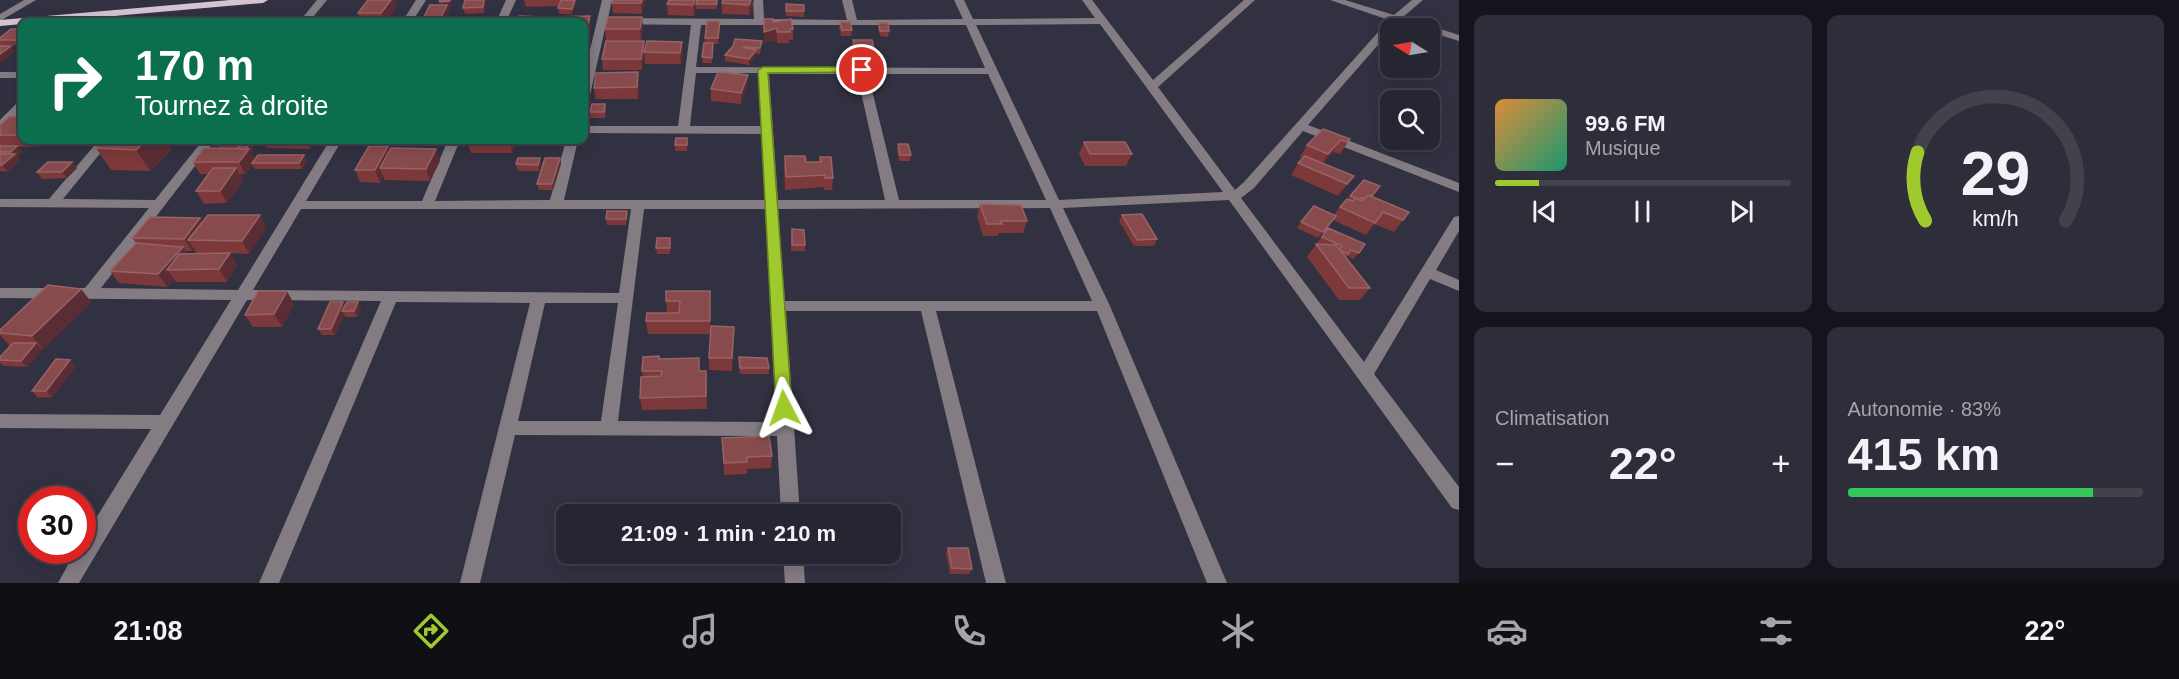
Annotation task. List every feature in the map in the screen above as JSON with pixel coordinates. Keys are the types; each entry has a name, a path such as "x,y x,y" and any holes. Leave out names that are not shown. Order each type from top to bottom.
{"main road":[{"path":"53,18 209,2 263,0"},
{"path":"0,23 18,21"},
{"path":"0,27 18,24"}],"street":[{"path":"0,18 21,2 31,0"},
{"path":"307,18 322,0"},
{"path":"410,18 421,0"},
{"path":"503,18 511,0"},
{"path":"588,70 607,0"},
{"path":"758,0 759,22"},
{"path":"848,0 853,23"},
{"path":"959,0 1102,306 1216,583"},
{"path":"1087,0 1366,373 1459,502"},
{"path":"1152,87 1250,0"},
{"path":"1335,0 1392,18"},
{"path":"1396,18 1418,0"},
{"path":"109,18 116,12"},
{"path":"602,21 853,23 1102,21"},
{"path":"684,129 696,22"},
{"path":"1440,32 1459,38"},
{"path":"297,205 1056,204 1234,196 1249,185 1380,36"},
{"path":"691,70 993,71"},
{"path":"763,70 790,504"},
{"path":"862,70 893,204"},
{"path":"0,75 18,75"},
{"path":"0,127 18,108"},
{"path":"1300,126 1459,188"},
{"path":"588,130 767,130"},
{"path":"52,204 102,144"},
{"path":"89,294 206,144"},
{"path":"68,583 334,144"},
{"path":"427,205 452,144"},
{"path":"556,205 571,144"},
{"path":"0,203 159,204"},
{"path":"609,427 638,205"},
{"path":"1366,373 1459,220"},
{"path":"1427,272 1459,286"},
{"path":"0,293 627,298"},
{"path":"269,583 391,296"},
{"path":"470,583 539,298"},
{"path":"778,306 1102,306"},
{"path":"927,306 996,583"},
{"path":"0,422 165,422"},
{"path":"507,428 786,429"},
{"path":"794,564 795,583"}],"building":[{"path":"368,0 391,0 381,13 358,13"},
{"path":"465,0 484,0 483,7 463,8"},
{"path":"561,0 575,0 572,9 558,8"},
{"path":"613,0 642,0 641,3 612,3"},
{"path":"669,0 695,0 693,5 667,4"},
{"path":"697,0 717,0 717,4 696,4"},
{"path":"723,0 751,0 749,5 722,3"},
{"path":"786,4 804,5 804,11 786,11"},
{"path":"430,5 447,5 441,17 424,17"},
{"path":"519,16 542,17 541,18 518,18"},
{"path":"590,16 588,25 588,18 551,17"},
{"path":"608,17 642,17 640,29 605,29"},
{"path":"764,19 773,19 773,22 791,19 793,29 790,29 790,32 777,32 777,28 764,32"},
{"path":"707,21 720,21 718,38 705,38"},
{"path":"840,22 850,22 852,30 842,30"},
{"path":"879,23 888,23 889,31 880,31"},
{"path":"11,29 18,29 18,40 0,40"},
{"path":"735,39 762,41 760,48 743,47 756,50 749,59 725,55 733,46"},
{"path":"853,40 872,40 874,48 855,49"},
{"path":"606,41 644,41 641,59 602,59"},
{"path":"647,41 682,42 680,53 644,52"},
{"path":"704,43 713,43 712,58 702,57"},
{"path":"0,46 11,46 0,54"},
{"path":"638,72 637,87 594,88 596,73"},
{"path":"718,72 748,75 741,93 711,89"},
{"path":"592,104 605,104 604,112 590,112"},
{"path":"18,116 18,135 0,135 0,125 9,117"},
{"path":"1323,129 1350,139 1347,142 1341,140 1328,154 1307,145"},
{"path":"676,138 687,138 687,145 675,145"},
{"path":"1084,142 1125,142 1132,154 1090,154"},
{"path":"100,144 143,144 136,150 96,148"},
{"path":"241,144 250,144 246,149 237,149"},
{"path":"898,144 908,144 911,155 900,155"},
{"path":"0,146 17,146 11,152 0,152"},
{"path":"369,146 388,146 375,170 355,170"},
{"path":"204,148 249,149 239,162 193,162"},
{"path":"391,148 436,149 426,169 380,168"},
{"path":"0,154 15,154 0,165"},
{"path":"258,155 304,155 299,163 252,163"},
{"path":"785,156 805,156 806,162 821,162 820,157 831,157 833,178 825,178 825,175 786,177"},
{"path":"1305,156 1354,176 1347,184 1298,163"},
{"path":"518,158 540,158 538,165 516,164"},
{"path":"545,158 560,158 552,184 537,184"},
{"path":"48,162 72,162 62,172 37,172"},
{"path":"213,168 236,168 220,191 196,191"},
{"path":"1364,180 1380,186 1372,196 1368,195 1364,199 1360,200 1350,196"},
{"path":"1368,195 1409,212 1403,220 1383,212 1375,223 1340,207 1347,199 1353,201 1355,198 1362,201"},
{"path":"980,204 1021,205 1027,221 1000,221 1002,224 987,224"},
{"path":"1314,206 1336,216 1323,232 1301,222"},
{"path":"607,211 627,211 626,219 606,219"},
{"path":"1142,214 1157,239 1137,240 1122,215"},
{"path":"208,215 260,215 242,241 188,240"},
{"path":"150,217 200,218 184,239 132,238"},
{"path":"1328,228 1365,244 1359,253 1351,250 1348,254 1341,251 1339,249 1342,246 1322,237"},
{"path":"792,229 804,230 805,245 792,245"},
{"path":"657,238 670,238 670,248 656,248"},
{"path":"136,243 183,247 158,274 110,271"},
{"path":"1316,244 1336,245 1370,288 1349,288"},
{"path":"230,253 219,269 167,270 179,254"},
{"path":"48,285 81,289 32,336 0,333 0,330"},
{"path":"258,291 287,291 274,314 245,315"},
{"path":"666,291 710,291 710,321 646,321 647,313 679,313 680,301 666,301"},
{"path":"330,302 343,302 331,329 318,329"},
{"path":"347,302 358,302 354,311 342,311"},
{"path":"711,326 734,327 732,358 709,358"},
{"path":"13,343 36,343 21,361 0,360 0,357"},
{"path":"659,356 659,359 699,358 699,371 706,371 706,396 640,398 641,377 661,376 662,371 642,371 643,357"},
{"path":"739,357 767,358 769,368 740,368"},
{"path":"56,359 70,360 46,391 32,391"},
{"path":"769,436 772,456 747,457 747,462 724,463 722,438"},
{"path":"948,548 968,548 972,569 952,568"}],"route":[{"path":"784,408 763,70 862,70"}]}
